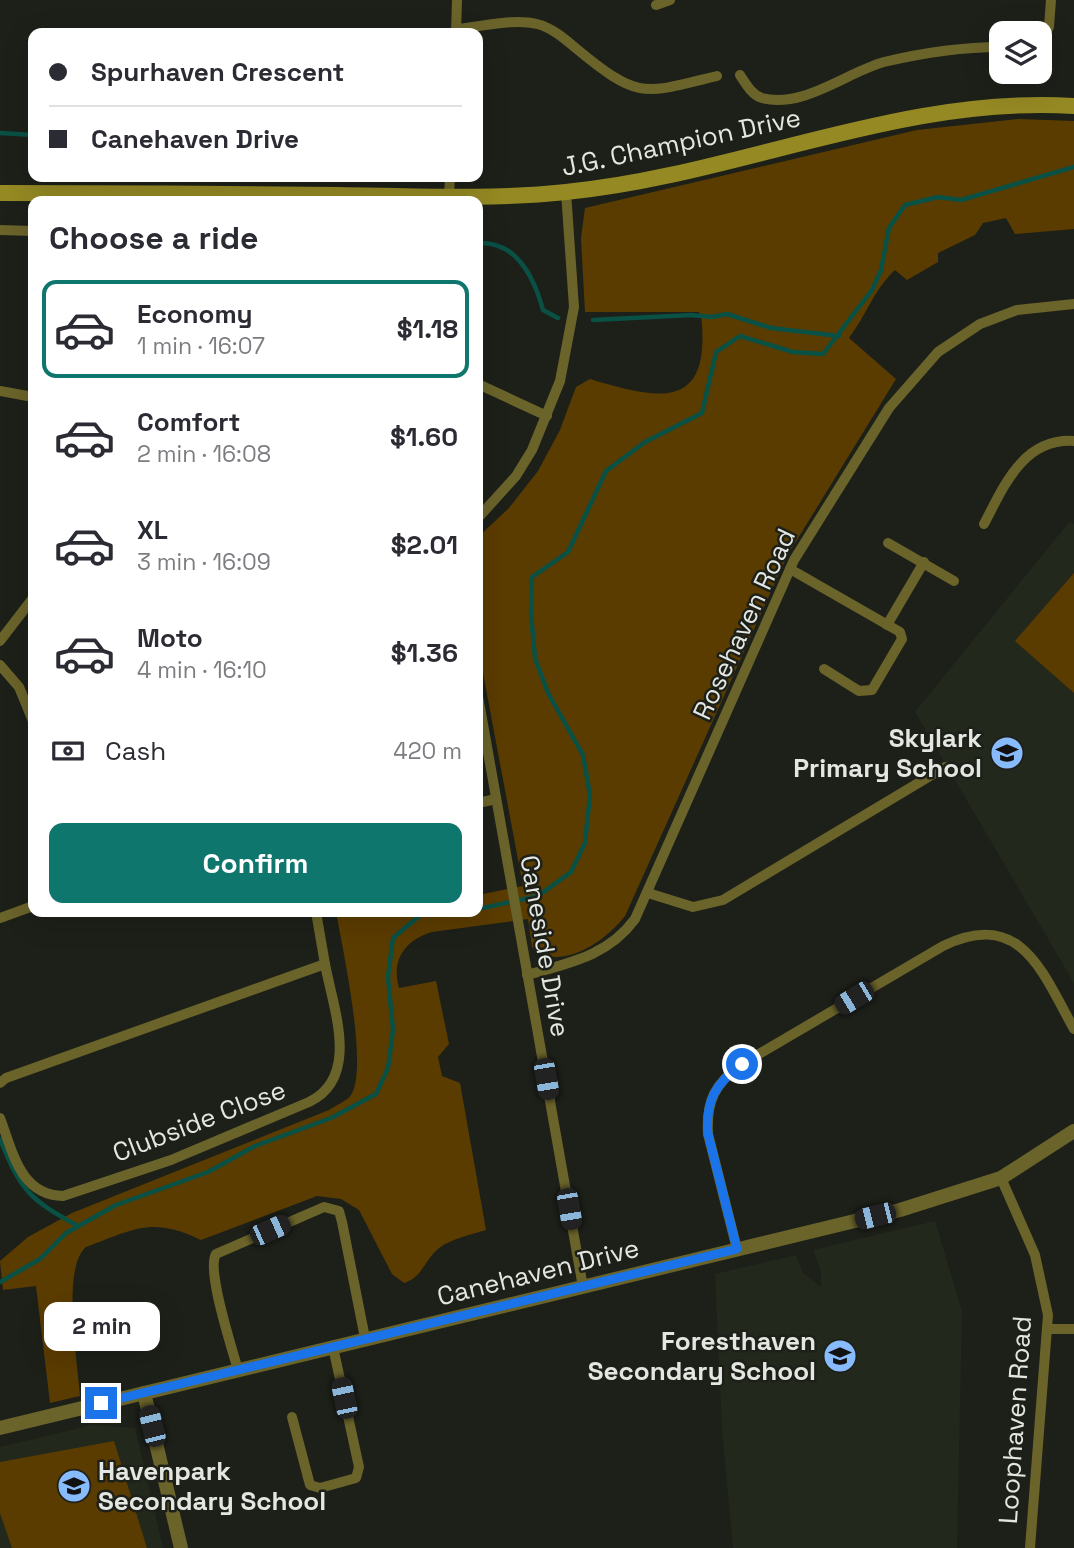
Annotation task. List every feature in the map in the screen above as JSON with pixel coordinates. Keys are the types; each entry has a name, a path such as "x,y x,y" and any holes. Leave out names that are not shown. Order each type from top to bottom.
{"main road":[{"name":"J.G. Champion Drive","path":"0,193 449,196 566,192 681,172 951,109 1018,104 1074,106"}],"street":[{"path":"456,28 457,0"},
{"path":"656,5 670,0"},
{"path":"1049,21 1051,0"},
{"path":"483,29 537,24 551,29 604,72 637,89 652,91 717,76"},
{"path":"740,75 749,88 762,97 788,99 881,63 943,52 989,48"},
{"path":"449,196 450,182"},
{"path":"483,512 516,476 547,416 565,361 574,307 566,192"},
{"path":"0,230 28,231"},
{"name":"Rosehaven Road","path":"527,975 586,958 609,946 635,919 790,569 889,408 938,352 998,315 1039,306 1074,304"},
{"path":"483,386 547,416"},
{"path":"0,391 28,396"},
{"path":"984,524 1005,484 1027,456 1052,443 1074,441"},
{"path":"888,543 954,581"},
{"path":"887,625 924,562"},
{"path":"790,569 900,632 902,639 872,690 859,691 824,669"},
{"path":"0,641 28,605"},
{"path":"0,665 19,687 28,709"},
{"name":"Caneside Drive","path":"483,725 583,1287"},
{"path":"648,893 694,907 723,900 945,767"},
{"path":"483,802 496,799"},
{"path":"0,918 28,908"},
{"name":"Clubside Close","path":"0,1118 20,1172 29,1184 52,1196 63,1196 171,1160 309,1102 330,1089 340,1058 317,917"},
{"path":"737,1249 708,1134 707,1115 716,1086 742,1064 943,946 972,934 1000,936 1024,947 1074,1029"},
{"path":"0,1083 6,1078 325,964"},
{"name":"Canehaven Drive","path":"0,1427 365,1338 507,1307 900,1210 1001,1178 1074,1131"},
{"name":"Loophaven Road","path":"1001,1178 1035,1255 1045,1296 1049,1329 1030,1548"},
{"path":"238,1370 215,1279 213,1259 216,1254 324,1207 339,1211 365,1338"},
{"path":"1049,1329 1074,1329"},
{"path":"292,1416 310,1485 320,1488 356,1478 359,1467 333,1347"},
{"path":"144,1393 181,1548"}],"shaded area":[{"path":"1018,119 1074,121 1074,229 1015,234 1006,218 983,223 975,235 938,253 938,262 907,280 895,270 875,295 849,338 896,379 787,556 625,916 617,925 598,942 575,954 562,956 538,954 532,947 528,919 432,932 414,940 402,953 397,969 399,988 436,981 449,1044 438,1057 442,1076 460,1083 486,1230 456,1239 439,1248 415,1277 404,1283 392,1274 359,1210 341,1199 317,1196 201,1240 169,1228 156,1227 131,1231 86,1247 78,1258 73,1295 74,1340 80,1396 50,1403 36,1286 3,1290 0,1261 28,1237 72,1213 329,1110 351,1095 356,1081 356,1034 337,917 483,917 483,894 523,886 483,673 483,532 509,508 538,471 560,430 576,387 590,379 659,394 676,391 689,383 698,368 702,346 701,314 698,312 585,312 581,238 585,208 917,130"},
{"name":"Skylark Primary School","path":"1070,521 1074,524 1074,983 915,712"},
{"path":"1074,573 1074,693 1015,641"},
{"name":"Foresthaven Secondary School","path":"935,1221 962,1311 957,1548 733,1548 722,1429 715,1274 796,1255 803,1273 821,1287 821,1272 813,1250"},
{"name":"Havenpark Secondary School","path":"92,1425 135,1428 163,1548 0,1548 0,1447"},
{"name":"Havenpark Secondary School","path":"114,1441 147,1548 12,1548 0,1513 0,1462"}],"waterway":[{"path":"0,133 28,135"},
{"path":"483,908 538,896 571,872 585,843 590,795 583,755 548,693 535,658 531,614 532,577 568,552 606,471 645,442 702,413 716,352 740,336 793,352 823,354 872,290 881,270 889,228 905,205 938,197 961,200 1074,167"},
{"path":"483,243 503,248 513,255 528,274 543,310 558,318"},
{"path":"593,320 691,315 712,317 727,314 771,328 839,336"},
{"path":"0,1282 40,1259 66,1233 116,1205 208,1172 255,1146 331,1118 376,1094 388,1068 393,1030 388,977 393,938 418,917"},
{"path":"0,1139 14,1171 28,1192 78,1226"}],"place":[{"name":"Skylark Primary School","path":"1007,753"},
{"name":"Foresthaven Secondary School","path":"840,1356"},
{"name":"Havenpark Secondary School","path":"74,1486"}],"route":[{"path":"101,1403 365,1338 507,1307 737,1249 708,1134 707,1115 716,1086 742,1064"}]}
